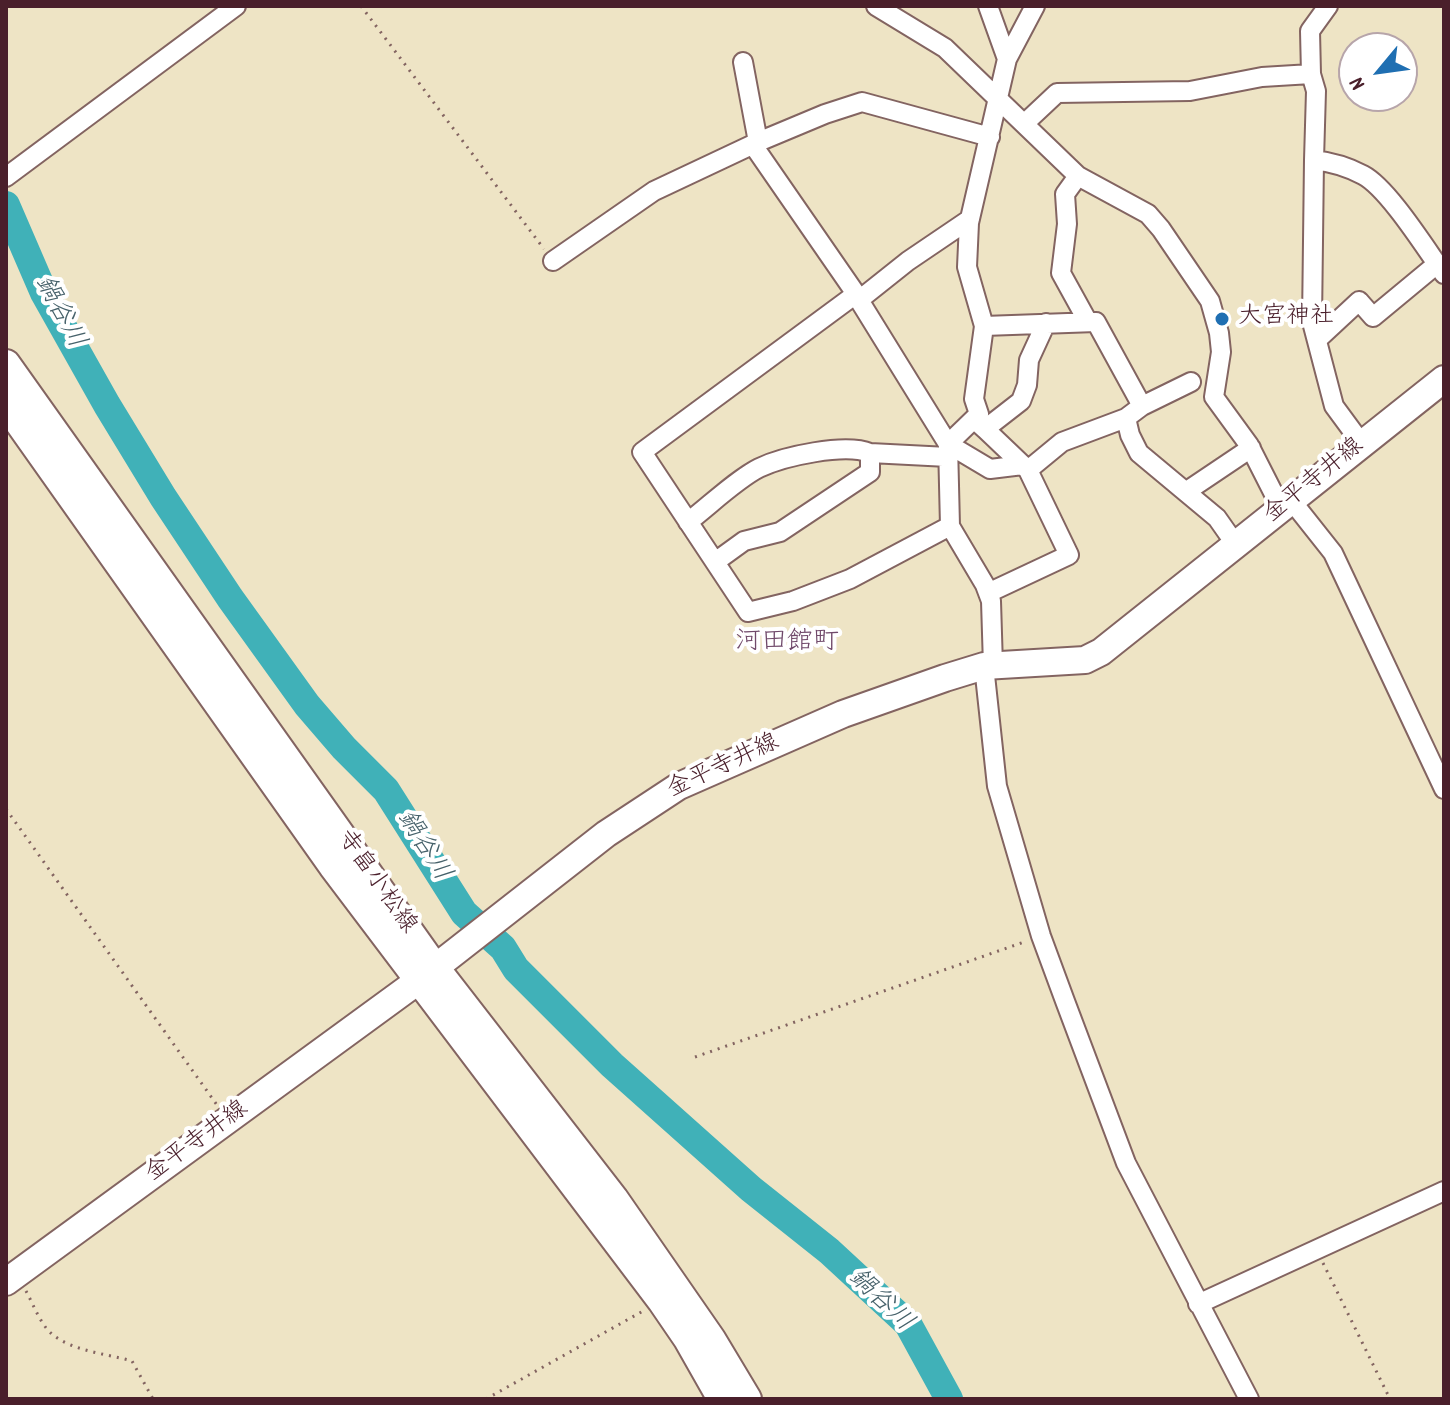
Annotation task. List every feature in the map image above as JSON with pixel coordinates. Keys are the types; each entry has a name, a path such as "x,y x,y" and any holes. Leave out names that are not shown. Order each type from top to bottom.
{"main road":[{"name":"寺畠小松線","path":"6,364 427,974 614,1199 696,1315 747,1399"},
{"name":"金平寺井線","path":"13,1278 427,974 606,834 679,786 843,714 988,666 1085,660 1101,652 1444,379"},
{"name":"寺畠小松線","path":"6,404 427,974 662,1301 722,1399"}],"street":[{"path":"6,177 236,6"},
{"path":"876,6 945,48 1078,176 1148,214 1161,229 1210,301 1221,352 1214,397"},
{"path":"988,6 1007,59"},
{"path":"988,593 1069,555 1026,468 979,424 974,399 984,326 967,267 970,219 1007,59 1035,6"},
{"path":"1328,6 1310,31 1311,74 1316,91 1312,322 1334,406 1362,444"},
{"path":"743,62 756,144 858,297 948,451 950,526 991,601 988,666 997,786 1041,936 1126,1163 1249,1399"},
{"path":"1025,123 1057,93 1190,91 1262,77 1311,74"},
{"path":"553,261 654,191 825,114 862,102 990,137"},
{"path":"1314,160 1330,162 1366,176 1384,194 1440,269 1373,317 1359,301 1317,340"},
{"path":"1078,176 1065,194 1067,224 1061,273 1088,322"},
{"path":"950,526 850,579 793,601 748,612 642,452 970,219"},
{"path":"984,326 1096,322 1142,406"},
{"path":"948,451 979,424 1021,401 1027,385 1029,360 1046,323"},
{"path":"688,522 759,468 805,454 858,448 870,453 948,451 990,469 1026,468 1062,442 1126,418 1142,406 1218,371"},
{"path":"1191,382 1214,397 1286,504 1333,553 1444,789"},
{"path":"1126,418 1139,453 1217,518 1236,545"},
{"path":"1187,491 1251,448"},
{"path":"715,562 744,541 780,532 870,472 870,453"},
{"path":"1198,1304 1444,1191"}],"path":[{"path":"361,6 553,261"},
{"path":"6,809 229,1121"},
{"path":"695,1057 1041,936"},
{"path":"1317,1250 1390,1399"},
{"path":"13,1278 46,1329 71,1347 132,1361 153,1399"},
{"path":"486,1399 662,1301"}],"waterway":[{"name":"鍋谷川","path":"6,205 44,293 163,497 230,598 307,705 386,790 464,913 503,948 516,969 612,1065 751,1189 829,1251 908,1324 949,1399"}],"place":[{"name":"大宮神社","path":"1222,319"}],"district":[{"name":"河田館町","path":"787,644"}]}
